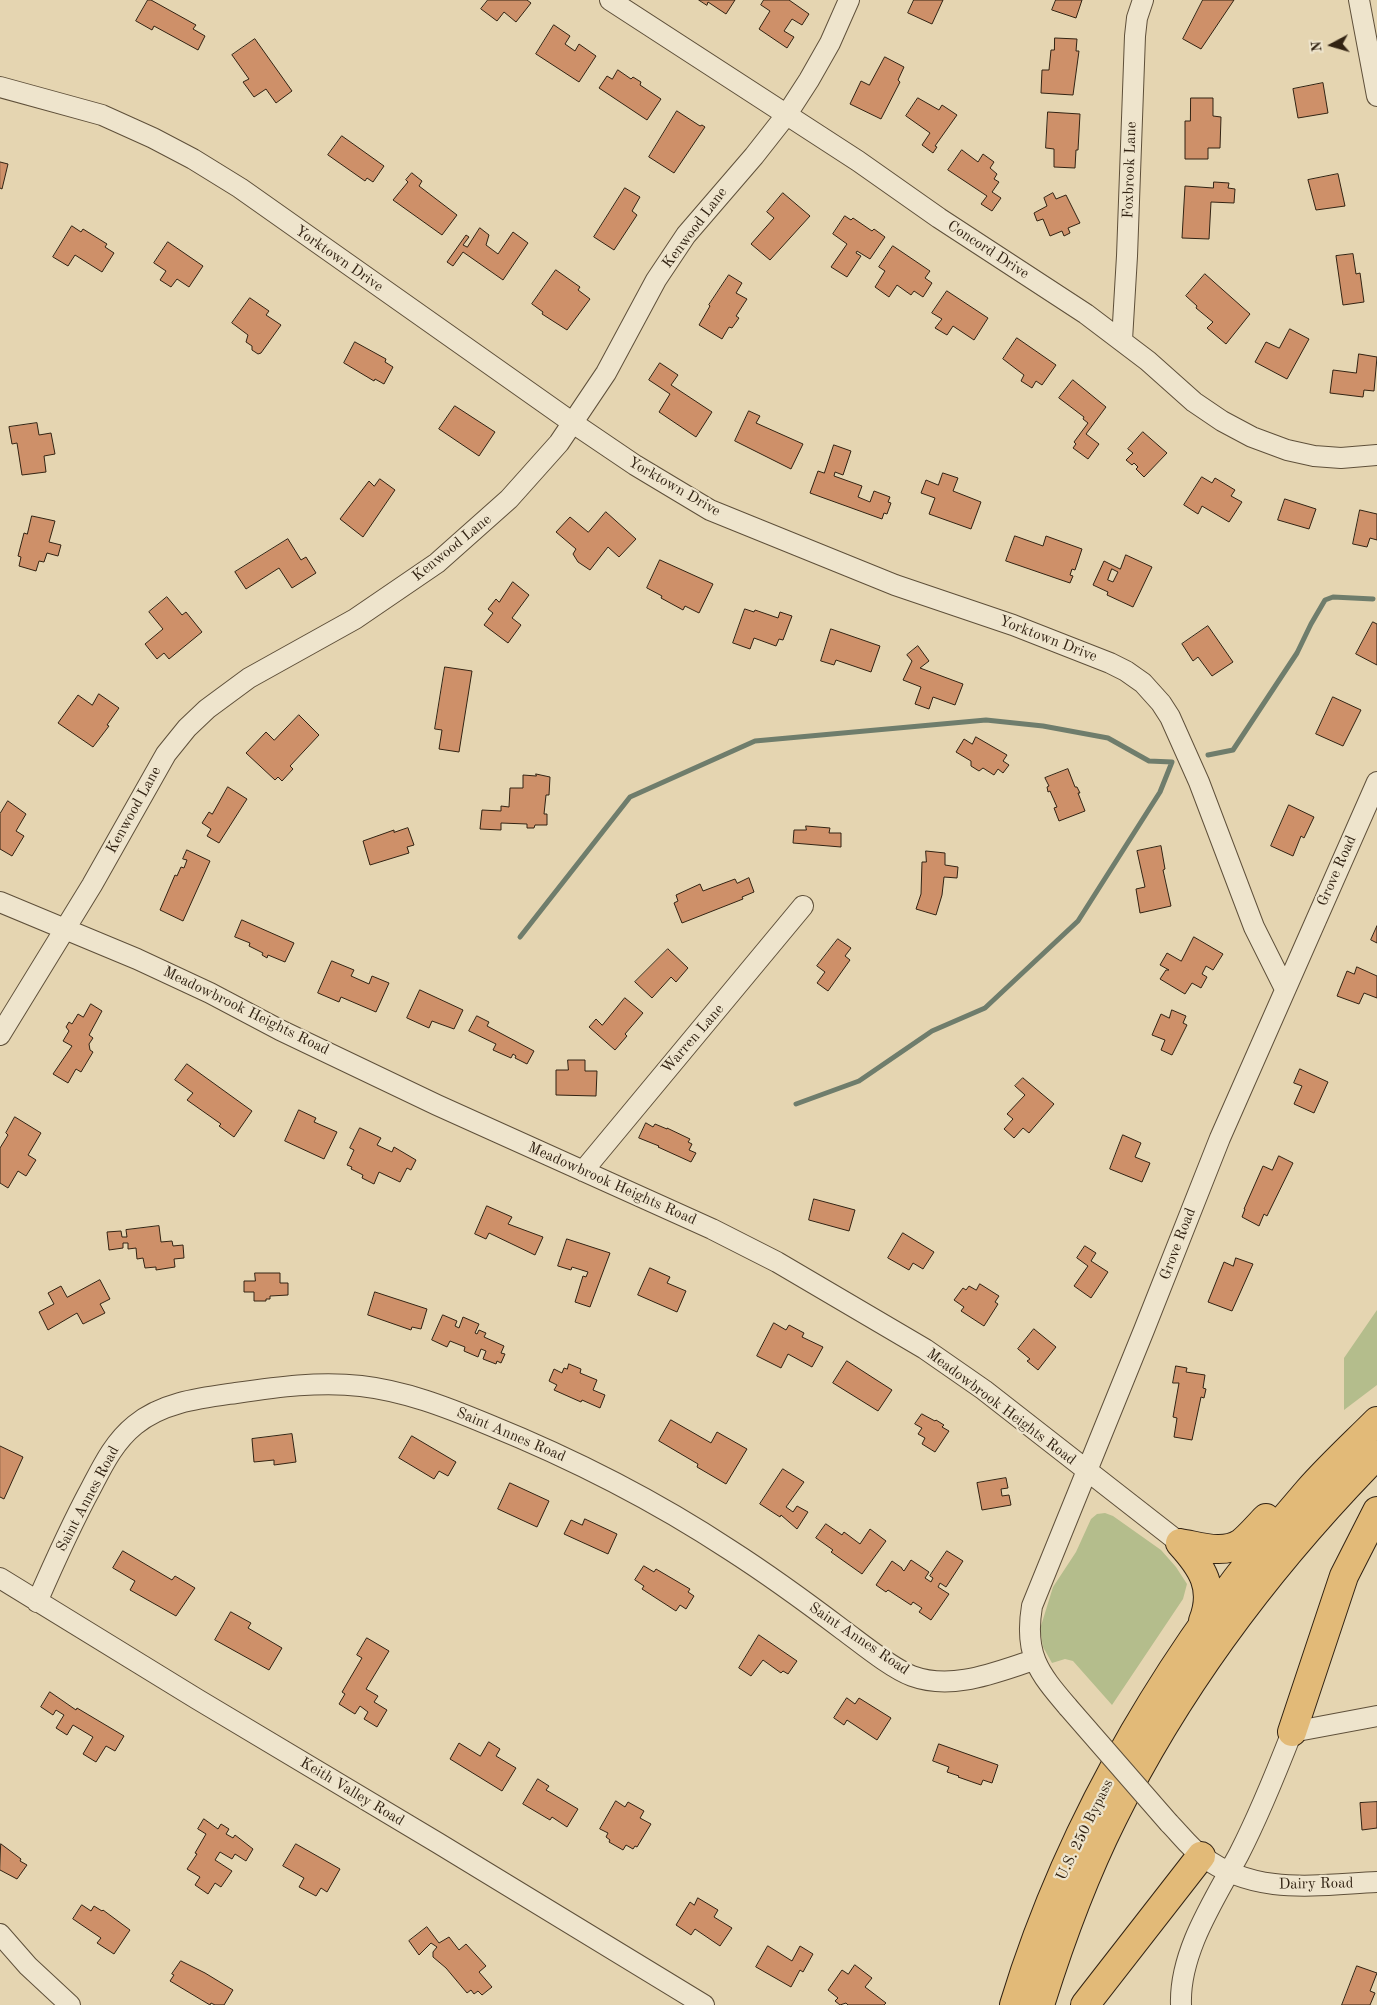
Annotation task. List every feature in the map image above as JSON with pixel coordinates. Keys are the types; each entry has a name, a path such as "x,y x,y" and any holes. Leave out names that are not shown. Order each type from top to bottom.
{"highway":[{"path":"1199,1630 1253,1557 1310,1490 1377,1421"},
{"path":"1182,1675 1242,1610 1337,1495 1377,1455"},
{"path":"1180,1543 1218,1550 1233,1547 1242,1543 1279,1505 1310,1490"},
{"path":"1292,1732 1344,1576 1377,1511"},
{"path":"1180,1543 1198,1562 1206,1579 1207,1611 1182,1675"},
{"name":"U.S. 250 Bypass","path":"1014,2005 1035,1940 1080,1836 1104,1787 1182,1675"},
{"name":"U.S. 250 Bypass","path":"1040,2005 1057,1952 1080,1893 1182,1675"},
{"path":"1085,2005 1201,1856"}],"street":[{"name":"Concord Drive","path":"610,0 786,114 939,218 1086,314 1122,340 1194,402 1222,421 1287,450 1314,456 1341,458 1377,455"},
{"name":"Kenwood Lane","path":"0,1035 92,885 166,754 187,728 207,709 249,678 355,619 437,563 509,500 530,477 573,423 606,373 656,280 686,235 754,156 786,114 830,43 849,0"},
{"name":"Foxbrook Lane","path":"1122,340 1135,36 1137,18 1143,0"},
{"path":"1360,0 1377,96"},
{"name":"Yorktown Drive","path":"0,87 102,115 193,159 240,188 573,423 635,465 710,510 895,585 1013,626 1110,663 1144,683 1161,702 1170,717 1198,782 1254,927 1285,989"},
{"name":"Grove Road","path":"1169,1824 1041,1674 1034,1660 1030,1644 1029,1625 1032,1606 1220,1138 1377,782"},
{"name":"Meadowbrook Heights Road","path":"0,902 137,959 210,992 280,1030 437,1105 712,1229 777,1262 925,1349 984,1390 1180,1543"},
{"name":"Warren Lane","path":"583,1171 803,906"},
{"name":"Saint Annes Road","path":"37,1602 74,1520 109,1453 136,1424 155,1412 176,1404 220,1395 313,1385 360,1386 404,1394 441,1405 517,1436 594,1473 670,1513 730,1550 789,1590 874,1653 912,1676 930,1680 954,1681 969,1679 1034,1660"},
{"name":"Keith Valley Road","path":"0,1578 704,2005"},
{"path":"1181,2005 1186,1964 1202,1924 1243,1844 1292,1732 1377,1716"},
{"name":"Dairy Road","path":"1169,1824 1201,1856 1227,1872 1245,1879 1286,1887 1377,1882"},
{"path":"0,1934 28,1966 70,2005"}],"green space":[{"path":"1377,1310 1377,1385 1344,1410 1344,1358"},
{"path":"1105,1513 1113,1516 1161,1550 1176,1567 1187,1584 1183,1599 1112,1705 1073,1661 1065,1659 1052,1663 1043,1647 1040,1629 1053,1587 1076,1552 1091,1519 1097,1514"}],"building":[{"path":"148,0 196,25 193,29 205,36 198,50 154,26 152,30 136,21"},
{"path":"488,0 527,0 531,3 516,22 504,12 497,21 481,9"},
{"path":"699,0 735,0 726,14 708,2 707,5"},
{"path":"764,0 789,0 809,14 802,25 792,19 784,31 794,37 787,48 759,29 770,11 761,5"},
{"path":"914,0 943,0 932,24 908,13"},
{"path":"1056,0 1082,0 1076,18 1052,10"},
{"path":"1203,0 1234,0 1201,49 1183,39"},
{"path":"554,25 570,36 565,44 575,51 579,44 596,56 579,82 536,54"},
{"path":"1055,38 1077,39 1076,51 1079,51 1073,95 1041,93 1042,70 1049,70 1051,50 1054,50"},
{"path":"255,39 292,91 276,103 266,89 254,97 243,82 249,79 232,55"},
{"path":"885,57 904,67 898,80 900,82 881,119 850,104 861,81 869,85"},
{"path":"618,70 631,79 633,77 641,82 640,85 661,99 647,120 599,88 607,76 612,79"},
{"path":"1323,83 1328,113 1298,118 1293,89"},
{"path":"918,98 939,110 942,105 957,115 935,146 937,147 933,153 922,145 930,133 906,116"},
{"path":"1191,98 1213,98 1213,116 1221,117 1220,148 1208,148 1208,159 1185,159 1185,121 1190,121"},
{"path":"677,111 700,126 705,127 674,173 649,157"},
{"path":"1048,112 1080,114 1075,168 1054,167 1054,149 1046,148"},
{"path":"342,136 384,166 373,182 367,178 365,181 328,155"},
{"path":"962,150 978,162 983,154 994,162 990,168 997,174 994,179 999,182 992,192 1001,198 992,211 981,204 987,196 948,170"},
{"path":"0,162 8,164 2,189 0,188"},
{"path":"412,173 422,181 419,186 457,215 442,235 393,200 408,182 406,180"},
{"path":"1338,174 1345,206 1316,210 1308,180"},
{"path":"1214,182 1229,183 1228,188 1235,189 1234,203 1211,202 1209,239 1182,238 1185,186 1213,188"},
{"path":"625,188 640,197 632,211 637,215 614,250 594,237"},
{"path":"783,193 810,216 770,260 751,244 774,218 767,212"},
{"path":"1053,193 1056,199 1066,195 1080,223 1068,228 1070,233 1064,236 1062,231 1050,236 1043,219 1037,221 1034,213 1047,206 1044,198"},
{"path":"845,216 851,220 853,218 872,231 874,229 885,237 870,259 857,251 856,253 861,256 847,277 831,267 847,244 833,234"},
{"path":"72,226 81,232 83,229 107,244 105,247 114,253 102,272 75,255 68,266 53,257"},
{"path":"480,228 489,235 486,245 498,254 513,232 528,243 503,280 463,252 453,266 447,262 466,235 469,237 463,245 467,247"},
{"path":"168,242 203,266 189,287 177,279 171,287 160,280 166,271 154,263"},
{"path":"893,246 930,271 925,278 932,283 923,297 914,291 911,295 897,285 889,297 875,287 885,271 879,267"},
{"path":"1353,254 1356,274 1360,273 1364,302 1343,305 1336,256"},
{"path":"556,270 580,287 578,290 590,299 567,330 542,314 543,312 532,304"},
{"path":"1205,274 1250,314 1226,344 1207,328 1213,322 1196,308 1197,306 1186,296"},
{"path":"729,275 742,283 736,293 747,299 736,316 739,318 732,328 729,327 722,339 699,325 709,305"},
{"path":"947,291 988,318 974,340 953,326 947,335 935,328 942,319 932,313"},
{"path":"250,298 269,311 266,315 281,325 261,353 258,354 246,342 248,335 232,323"},
{"path":"1290,329 1309,339 1287,379 1255,362 1266,342 1279,348"},
{"path":"1017,338 1056,365 1042,385 1036,381 1032,388 1021,381 1024,375 1003,359"},
{"path":"355,342 386,359 385,362 393,367 384,384 375,379 374,381 344,363"},
{"path":"1359,354 1377,357 1374,391 1364,390 1363,397 1330,393 1333,370 1356,373"},
{"path":"660,363 678,375 671,385 712,412 696,437 659,412 670,394 649,380"},
{"path":"1073,380 1106,407 1086,434 1099,444 1088,459 1073,448 1076,444 1074,442 1088,423 1083,419 1084,417 1059,398"},
{"path":"455,406 495,432 479,456 439,429"},
{"path":"749,411 760,416 756,423 803,444 791,469 735,441"},
{"path":"37,423 39,435 51,433 55,454 44,456 46,472 22,475 17,443 12,444 9,427"},
{"path":"1143,432 1167,453 1144,477 1136,469 1138,467 1134,463 1132,465 1126,460 1133,453 1128,449"},
{"path":"834,445 851,451 843,475 835,472 834,476 862,486 858,497 870,502 874,491 890,497 888,502 891,503 887,514 884,513 882,519 810,493 818,471 824,473"},
{"path":"943,473 958,478 953,491 981,502 971,529 929,514 935,498 921,493 926,480 938,485"},
{"path":"1202,477 1212,483 1215,478 1235,490 1231,496 1242,502 1229,522 1202,506 1198,514 1184,505"},
{"path":"380,479 395,490 363,537 340,519 369,481 374,486"},
{"path":"1285,499 1316,509 1309,529 1278,520"},
{"path":"1360,510 1377,514 1377,540 1370,538 1367,547 1353,544"},
{"path":"606,512 636,539 619,557 608,547 590,570 578,562 573,554 576,549 556,532 570,517 588,532"},
{"path":"32,516 55,521 49,542 61,545 58,556 47,553 44,562 39,561 36,571 19,566 21,557 18,556 24,533 27,534"},
{"path":"1015,536 1043,546 1046,536 1082,549 1075,570 1072,569 1070,575 1073,576 1070,583 1006,561"},
{"path":"288,539 301,560 306,557 316,573 292,588 279,568 246,589 235,572"},
{"path":"1126,555 1152,567 1133,607 1107,595 1108,592 1093,585 1104,561 1120,569","holes":["1112,569 1118,572 1113,582 1108,580"]},
{"path":"660,560 713,584 699,613 685,606 683,610 647,588"},
{"path":"513,582 529,595 512,618 521,625 508,643 484,625 493,613 488,609 496,599 499,602"},
{"path":"167,597 182,615 186,612 202,632 169,659 164,653 157,659 145,644 163,629 149,612"},
{"path":"745,609 754,612 755,610 778,618 780,612 792,616 783,640 779,639 776,646 754,638 750,649 733,643"},
{"path":"1373,622 1377,624 1377,665 1356,654"},
{"path":"1208,626 1233,662 1212,676 1198,657 1193,661 1182,644"},
{"path":"831,629 880,646 871,672 836,660 834,665 821,661"},
{"path":"918,646 929,661 920,668 963,684 955,705 933,697 929,709 915,704 921,687 903,680 912,661 907,655"},
{"path":"445,667 472,671 459,752 439,749 442,730 435,729"},
{"path":"99,694 119,708 107,725 109,726 93,747 58,723 78,695 92,705"},
{"path":"1333,697 1361,710 1343,746 1316,734"},
{"path":"299,715 319,735 290,766 293,769 282,781 278,777 275,780 246,753 266,732 274,740"},
{"path":"976,737 1007,755 1003,761 1009,765 1003,773 998,769 994,775 983,768 979,771 971,766 971,761 956,752 964,739 972,744"},
{"path":"1068,769 1075,787 1077,787 1080,793 1078,793 1085,811 1059,821 1054,808 1057,807 1050,791 1048,792 1047,787 1049,786 1045,778"},
{"path":"536,774 550,777 549,795 546,795 544,814 547,814 547,825 535,825 534,828 527,828 527,824 501,823 501,830 480,829 482,810 501,811 501,806 509,807 510,788 523,788 523,775 536,776"},
{"path":"228,787 247,799 219,843 207,836 211,829 202,823 209,812 212,814"},
{"path":"8,801 26,814 16,831 24,836 12,856 0,849 0,814"},
{"path":"1289,805 1314,817 1304,838 1301,836 1293,856 1271,846"},
{"path":"806,826 830,828 829,833 841,833 841,847 793,843 794,830 806,830"},
{"path":"408,828 414,845 407,847 409,853 370,865 363,841 394,830 394,832"},
{"path":"1161,846 1165,869 1163,870 1171,906 1140,913 1136,889 1145,887 1137,851"},
{"path":"187,850 210,861 183,921 160,910 175,875 177,876 181,867 184,868 187,860 183,859"},
{"path":"926,851 945,853 945,865 958,867 957,878 944,877 942,895 936,915 916,909 921,894 922,862 926,862"},
{"path":"749,878 754,892 742,897 743,899 682,923 674,903 678,901 676,895 700,884 703,891 735,879 737,883"},
{"path":"242,920 294,943 285,962 268,955 267,958 262,955 263,953 249,946 250,943 235,937"},
{"path":"1377,926 1377,943 1371,940"},
{"path":"1194,937 1223,954 1213,970 1206,966 1202,974 1207,977 1201,988 1192,983 1185,994 1160,979 1166,970 1169,970 1160,965 1167,953 1181,961"},
{"path":"838,939 851,948 845,956 850,960 828,991 817,983 825,972 817,966"},
{"path":"668,949 688,968 676,982 671,977 652,998 635,982"},
{"path":"332,961 354,970 351,976 369,984 372,976 389,983 376,1012 341,997 339,1002 318,993"},
{"path":"1357,967 1377,976 1377,998 1364,993 1359,1004 1337,996 1347,971 1354,974"},
{"path":"420,990 463,1010 454,1029 432,1021 429,1028 407,1018"},
{"path":"625,998 643,1013 625,1034 627,1036 615,1050 589,1027 596,1019 602,1025"},
{"path":"91,1004 102,1011 89,1035 93,1038 89,1044 90,1050 93,1052 81,1072 76,1069 68,1083 53,1074 72,1046 63,1041 69,1031 66,1027 69,1022 72,1024 78,1014 83,1017"},
{"path":"1172,1010 1186,1016 1183,1023 1187,1025 1172,1055 1161,1050 1165,1040 1152,1035 1161,1014 1169,1018"},
{"path":"477,1016 489,1022 487,1026 534,1051 527,1064 515,1058 516,1056 513,1054 511,1058 493,1050 496,1044 469,1031"},
{"path":"568,1060 585,1060 585,1071 597,1071 596,1096 556,1095 556,1070 568,1070"},
{"path":"187,1064 252,1111 234,1137 219,1126 221,1124 187,1100 193,1093 175,1080"},
{"path":"1300,1069 1328,1082 1314,1113 1294,1104 1302,1086 1294,1083"},
{"path":"1023,1078 1054,1104 1029,1133 1023,1128 1014,1138 1004,1129 1013,1119 1007,1114 1025,1095 1015,1086"},
{"path":"299,1110 316,1118 314,1122 337,1132 324,1159 285,1141"},
{"path":"15,1117 41,1133 28,1155 36,1160 26,1176 18,1171 8,1188 0,1183 0,1148 8,1135 6,1133"},
{"path":"646,1123 653,1127 655,1124 667,1128 690,1139 688,1142 692,1144 689,1150 696,1153 691,1162 639,1138"},
{"path":"360,1128 381,1138 377,1145 392,1152 394,1147 416,1160 411,1170 407,1168 400,1182 379,1172 374,1184 362,1178 363,1175 347,1165 354,1150 350,1148"},
{"path":"1123,1135 1141,1143 1135,1157 1150,1163 1142,1182 1110,1169"},
{"path":"1279,1156 1293,1163 1267,1216 1264,1214 1259,1226 1242,1217 1244,1209 1263,1166 1272,1170"},
{"path":"814,1199 855,1210 849,1231 809,1220"},
{"path":"487,1206 512,1217 508,1224 543,1237 535,1255 489,1233 486,1239 475,1234"},
{"path":"159,1226 161,1242 172,1241 173,1246 183,1245 184,1258 174,1259 175,1267 156,1270 156,1267 145,1268 143,1258 137,1259 136,1248 128,1249 128,1243 123,1243 123,1248 109,1250 107,1232 121,1231 122,1237 127,1237 126,1230"},
{"path":"903,1233 934,1252 923,1269 913,1263 909,1270 888,1258"},
{"path":"567,1239 610,1253 590,1307 575,1302 583,1276 586,1277 588,1272 572,1267 571,1270 558,1266"},
{"path":"1085,1246 1096,1253 1091,1261 1108,1272 1091,1298 1074,1286 1088,1266 1077,1258"},
{"path":"1236,1258 1253,1264 1232,1311 1208,1302 1224,1262 1233,1266"},
{"path":"650,1268 670,1277 667,1283 686,1291 677,1312 638,1295"},
{"path":"255,1273 280,1273 280,1283 288,1283 288,1295 270,1296 270,1299 266,1299 266,1301 254,1301 254,1292 244,1292 244,1281 255,1281"},
{"path":"100,1280 110,1299 100,1304 105,1313 83,1324 77,1313 48,1330 39,1312 54,1304 48,1293 61,1286 67,1297"},
{"path":"980,1284 999,1296 995,1302 998,1304 984,1326 961,1311 964,1307 954,1300 963,1288 966,1290 969,1286 976,1290"},
{"path":"375,1292 427,1309 421,1329 412,1327 411,1330 368,1315"},
{"path":"443,1315 457,1321 455,1326 459,1328 463,1317 479,1324 475,1333 477,1334 479,1330 486,1333 484,1337 504,1346 501,1353 505,1354 501,1363 497,1361 496,1364 483,1359 486,1351 481,1349 478,1357 464,1351 465,1347 450,1341 447,1347 432,1340"},
{"path":"774,1323 786,1330 789,1325 804,1333 802,1337 823,1347 812,1367 788,1354 781,1368 757,1356"},
{"path":"1034,1329 1056,1347 1038,1370 1027,1361 1030,1359 1018,1349"},
{"path":"847,1361 892,1390 878,1411 833,1383"},
{"path":"569,1364 581,1369 580,1373 597,1380 593,1390 605,1395 600,1408 554,1390 557,1385 549,1381 554,1369 562,1373"},
{"path":"1176,1366 1187,1368 1186,1372 1205,1375 1203,1388 1206,1389 1204,1398 1201,1397 1192,1440 1174,1437 1177,1418 1173,1417 1179,1383 1173,1383"},
{"path":"922,1414 944,1425 942,1427 949,1431 935,1452 922,1444 925,1438 918,1434 922,1428 915,1424"},
{"path":"671,1420 711,1443 717,1432 747,1449 726,1484 697,1467 698,1464 659,1441"},
{"path":"292,1434 296,1462 274,1465 274,1460 254,1462 252,1439"},
{"path":"412,1436 456,1462 448,1476 439,1471 434,1479 399,1458"},
{"path":"0,1446 23,1457 4,1499 0,1497"},
{"path":"783,1469 804,1482 786,1507 793,1512 797,1506 808,1512 797,1529 781,1515 780,1517 760,1504"},
{"path":"1006,1478 1008,1488 1001,1489 1002,1496 1009,1495 1011,1505 982,1510 977,1483"},
{"path":"510,1483 549,1501 537,1527 498,1509"},
{"path":"585,1519 617,1534 608,1554 564,1534 571,1520 582,1525"},
{"path":"826,1524 842,1535 844,1532 860,1544 870,1529 886,1541 862,1574 831,1552 833,1550 816,1538"},
{"path":"123,1551 172,1580 175,1576 195,1588 176,1616 130,1590 135,1581 113,1568"},
{"path":"947,1551 963,1561 946,1587 940,1583 938,1587 949,1594 931,1620 919,1612 922,1608 913,1602 911,1605 888,1590 886,1592 876,1585 892,1561 904,1571 911,1560 929,1572 925,1578 931,1582 933,1578 930,1576"},
{"path":"644,1566 654,1572 656,1569 690,1589 688,1592 694,1596 686,1609 680,1605 676,1611 642,1589 644,1586 635,1580"},
{"path":"231,1612 251,1623 248,1628 282,1648 269,1670 215,1640"},
{"path":"759,1635 797,1661 788,1674 783,1671 781,1673 763,1660 751,1676 739,1668"},
{"path":"367,1638 389,1651 366,1689 378,1696 374,1702 387,1710 377,1727 364,1719 368,1712 360,1706 355,1714 339,1704 345,1694 342,1692 362,1658 357,1655"},
{"path":"50,1692 76,1710 77,1708 124,1736 115,1751 106,1746 96,1762 83,1754 93,1737 73,1725 67,1735 56,1728 64,1715 56,1710 53,1715 41,1707"},
{"path":"847,1698 855,1704 859,1698 891,1718 877,1740 847,1720 844,1725 834,1718"},
{"path":"489,1742 500,1749 496,1756 516,1768 502,1791 450,1759 459,1743 480,1756"},
{"path":"939,1744 998,1765 992,1783 983,1780 981,1785 947,1772 949,1767 933,1761"},
{"path":"538,1779 549,1786 546,1790 578,1809 567,1827 552,1817 550,1820 523,1804"},
{"path":"616,1801 625,1807 628,1802 644,1811 640,1818 651,1824 637,1847 635,1846 633,1849 626,1845 623,1850 609,1842 610,1840 606,1837 608,1833 600,1829"},
{"path":"1377,1802 1377,1828 1362,1830 1360,1803"},
{"path":"204,1819 218,1829 221,1824 229,1829 226,1834 233,1838 235,1835 253,1849 246,1861 235,1854 232,1859 220,1852 215,1860 232,1871 221,1887 215,1883 208,1894 195,1885 200,1877 187,1869 197,1854 195,1853 206,1834 198,1829"},
{"path":"1,1844 27,1865 17,1879 0,1870"},
{"path":"296,1844 340,1869 327,1892 321,1888 316,1896 299,1887 304,1878 283,1866"},
{"path":"698,1898 718,1910 714,1917 732,1928 720,1946 695,1929 691,1935 676,1925 690,1902 694,1905"},
{"path":"82,1905 91,1911 94,1906 103,1910 130,1930 114,1954 97,1943 101,1938 73,1919"},
{"path":"427,1927 439,1943 449,1937 459,1950 466,1944 486,1966 479,1972 492,1987 482,1995 478,1991 474,1994 471,1990 467,1993 446,1968 433,1957 433,1952 437,1947 431,1943 419,1955 409,1941"},
{"path":"768,1946 792,1961 800,1946 813,1954 803,1972 800,1970 791,1987 756,1967"},
{"path":"181,1961 233,1990 224,2005 211,2003 210,2005 170,1981 174,1975 172,1974"},
{"path":"855,1965 872,1978 865,1987 886,2003 884,2005 848,2005 846,2003 840,2005 835,2001 838,1998 828,1990 842,1970 848,1974"},
{"path":"1357,1966 1377,1973 1370,1991 1375,1993 1370,2005 1342,2005"}],"waterway":[{"path":"1208,755 1233,750 1297,653 1325,600 1333,597 1373,599"},
{"path":"520,937 630,797 755,741 986,720 1043,726 1108,738 1149,761 1172,762 1160,792 1078,921 985,1008 932,1031 859,1081 796,1104"}]}
